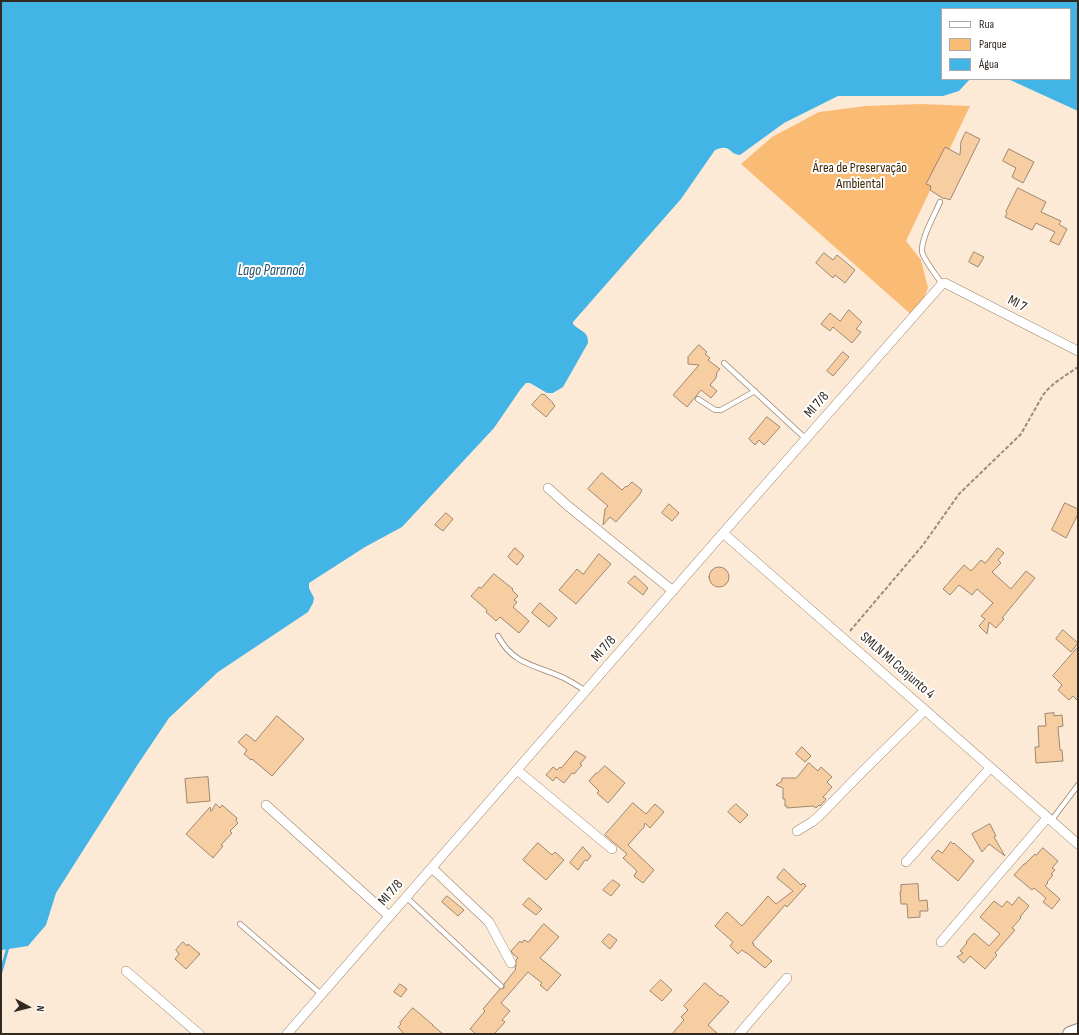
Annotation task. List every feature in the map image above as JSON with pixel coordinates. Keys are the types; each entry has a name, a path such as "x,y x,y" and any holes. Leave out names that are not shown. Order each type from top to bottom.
{"main road":[{"path":"1070,1034 1078,1031"}],"street":[{"name":"MI 7","path":"943,284 1078,351"},
{"name":"MI 7/8","path":"287,1034 806,438 943,284"},
{"path":"548,488 673,591"},
{"name":"SMLN MI Conjunto 4","path":"723,533 1078,844"},
{"path":"797,831 819,816 925,710"},
{"path":"906,862 990,768"},
{"path":"517,770 612,849"},
{"path":"266,805 390,916"},
{"path":"941,942 1049,820"},
{"path":"432,868 488,922 511,963"},
{"path":"126,971 199,1034"},
{"path":"739,1034 788,978"}],"lane":[{"path":"940,202 923,240 922,249 924,256 943,284"},
{"path":"724,363 806,438"},
{"path":"698,399 716,410 721,410 755,391"},
{"path":"498,636 511,654 523,662 564,678 586,691"},
{"path":"1049,820 1078,785"},
{"path":"406,898 501,986"},
{"path":"240,924 321,994"}],"path":[{"path":"844,638 923,545 959,494 1020,434 1047,389 1053,383 1078,367"}],"green space":[{"name":"Área de Preservação Ambiental","path":"921,104 970,106 906,241 921,260 928,288 915,318 741,164 772,137 819,112 866,106"}],"water":[{"name":"Lago Paranoá","path":"1,1 1078,1 1078,111 1010,80 1071,80 1071,8 941,8 941,80 969,80 959,91 943,96 838,96 784,123 740,155 733,153 727,148 715,150 681,199 573,322 575,326 587,336 588,343 563,387 553,393 547,393 530,383 526,383 494,428 402,527 365,547 309,583 309,588 314,598 308,612 218,672 169,718 56,893 46,925 28,946 2,950"}],"building":[{"path":"966,132 980,139 950,200 944,199 930,190 931,186 926,184 945,147 960,155 961,142"},
{"path":"1009,149 1034,162 1023,183 1012,177 1016,168 1003,161"},
{"path":"1018,188 1046,202 1041,212 1061,221 1059,224 1067,229 1059,245 1050,241 1055,232 1036,223 1032,230 1005,217"},
{"path":"974,252 984,257 978,267 969,262"},
{"path":"824,253 833,260 837,255 855,270 845,283 835,275 833,278 816,263"},
{"path":"849,310 862,322 856,329 861,332 852,343 833,327 830,331 821,324 830,313 840,321"},
{"path":"699,345 707,352 705,354 710,358 708,360 720,369 717,372 716,378 710,385 717,391 711,398 701,390 687,407 673,395 699,365 688,364 688,357"},
{"path":"843,352 849,357 833,376 827,371"},
{"path":"542,394 544,394 555,406 546,417 532,405"},
{"path":"767,417 780,427 764,445 759,440 755,445 749,439"},
{"path":"602,473 622,490 632,482 642,490 616,522 610,517 603,525 605,509 608,506 588,489"},
{"path":"1065,503 1078,509 1078,514 1066,538 1052,530"},
{"path":"669,504 679,513 672,521 662,513"},
{"path":"446,513 453,519 443,531 435,525"},
{"path":"515,548 524,556 517,565 508,557"},
{"path":"998,548 1004,553 998,560 1001,563 992,572 1011,589 1026,571 1035,578 1002,618 1004,619 996,628 989,622 987,634 979,626 985,619 981,616 993,603 977,589 972,595 959,585 950,595 943,589 964,565 971,571 981,560 985,563"},
{"path":"599,554 611,564 576,604 559,590 577,569 583,574"},
{"path":"715,567 723,567 729,573 729,581 723,587 715,587 709,581 709,573"},
{"path":"494,574 513,589 512,590 518,596 514,600 517,602 513,607 529,621 519,633 500,617 496,621 486,612 487,610 471,596"},
{"path":"635,576 648,588 643,595 628,583"},
{"path":"540,603 557,618 549,627 532,613"},
{"path":"1063,630 1078,643 1071,652 1056,639"},
{"path":"1078,647 1078,701 1073,696 1069,700 1058,690 1062,685 1053,676"},
{"path":"1054,713 1054,716 1062,715 1063,726 1058,727 1060,750 1062,750 1063,761 1036,763 1035,747 1039,747 1038,726 1046,726 1045,714"},
{"path":"277,716 304,739 272,776 244,754 247,750 238,742 246,734 255,741"},
{"path":"802,747 811,756 805,762 796,754"},
{"path":"576,751 586,757 580,764 582,765 574,774 572,773 564,783 556,777 553,781 546,775 553,767 557,770 560,767 561,768"},
{"path":"809,763 818,771 821,767 832,777 827,782 832,787 823,797 826,799 816,808 813,806 787,808 787,806 785,806 785,799 783,799 783,788 776,785 782,781 782,778 796,778"},
{"path":"605,766 625,783 608,803 597,793 599,791 589,781"},
{"path":"208,777 210,801 187,803 185,779"},
{"path":"633,803 646,814 655,804 664,812 650,828 645,823 644,827 628,845 654,870 643,883 634,876 637,871 623,858 627,854 605,835"},
{"path":"216,804 220,808 222,805 237,818 236,821 238,823 230,831 232,833 221,845 223,846 213,858 186,834 210,807 211,811"},
{"path":"736,804 748,815 740,823 728,812"},
{"path":"990,824 996,836 994,837 1005,856 989,844 982,852 972,834"},
{"path":"951,842 974,861 958,881 931,858 938,850 942,853"},
{"path":"538,843 552,855 555,852 564,860 546,880 523,860"},
{"path":"583,847 591,856 587,861 585,860 578,870 570,863"},
{"path":"1043,848 1058,861 1052,868 1055,870 1051,874 1053,875 1045,886 1060,899 1052,909 1043,902 1046,898 1034,888 1032,890 1014,875 1024,864"},
{"path":"784,869 801,885 803,883 806,886 787,907 785,905 752,943 772,961 765,968 742,950 738,954 730,946 733,942 715,926 727,912 742,926 768,896 776,904 793,891 777,878"},
{"path":"613,880 620,885 611,896 603,890"},
{"path":"918,884 919,901 927,900 928,911 920,911 920,917 908,918 907,904 901,904 901,885"},
{"path":"447,896 464,910 458,916 442,902"},
{"path":"1019,897 1029,906 1012,928 1015,930 995,953 997,955 985,969 970,956 964,963 957,957 963,953 960,951 974,933 989,946 1000,934 980,917 994,901 1002,907 1007,901 1012,905"},
{"path":"529,898 542,909 536,915 523,905"},
{"path":"544,924 559,937 540,958 561,975 547,991 540,985 542,983 528,972 501,1003 510,1011 502,1020 505,1022 494,1034 476,1034 470,1029 485,1011 483,1009 500,989 504,988 504,984 516,969 516,960 518,958 511,951 520,941 522,943 524,940 528,942"},
{"path":"609,934 617,940 610,949 602,942"},
{"path":"183,942 187,946 188,944 200,954 186,969 175,959 179,954 176,950"},
{"path":"661,980 672,990 662,1001 650,991"},
{"path":"705,983 729,1002 708,1025 718,1034 672,1034 684,1020 681,1017 688,1010 684,1006"},
{"path":"400,984 407,989 401,997 394,992"},
{"path":"413,1008 443,1034 404,1034 398,1027"}],"waterway":[{"path":"1,972 8,947"}]}
